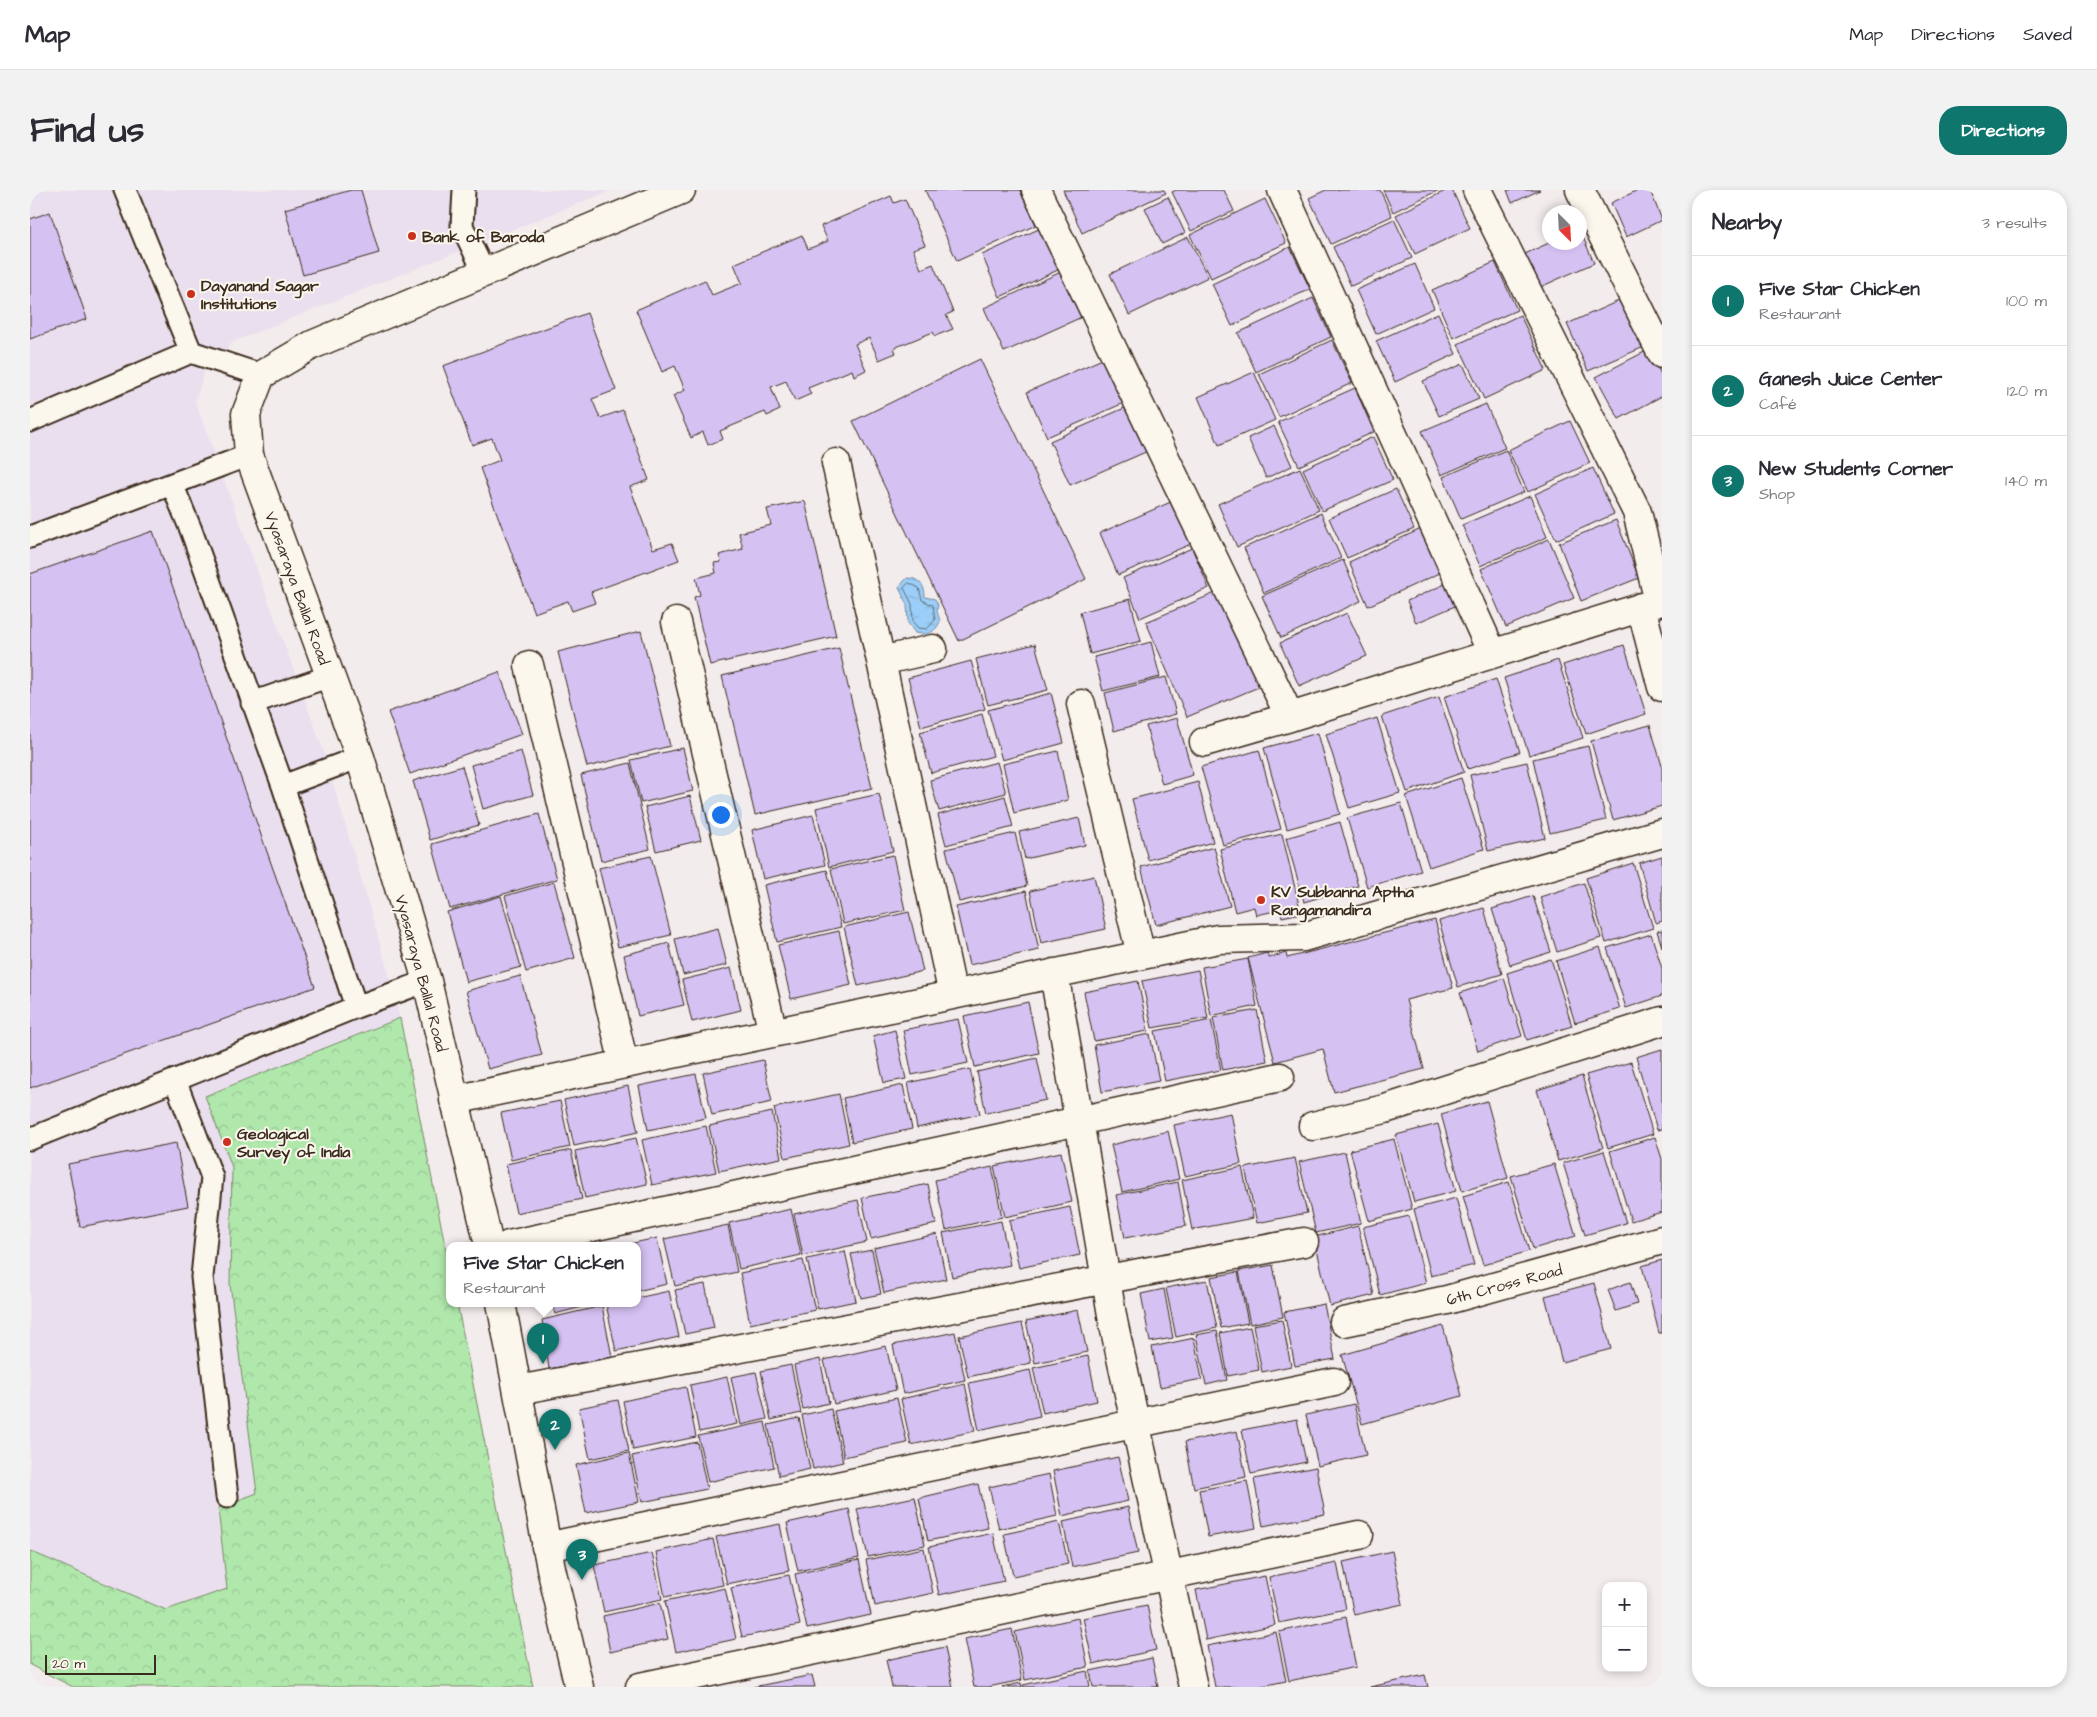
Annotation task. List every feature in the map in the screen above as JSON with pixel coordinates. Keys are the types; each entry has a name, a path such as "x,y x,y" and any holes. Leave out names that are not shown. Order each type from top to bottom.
{"street":[{"path":"261,375 312,345 682,190"},
{"path":"1036,190 1290,718"},
{"path":"1282,190 1492,654"},
{"path":"1477,190 1637,512 1654,604 1662,688"},
{"path":"1580,190 1662,354"},
{"name":"Vyasaraya Ballal Road","path":"261,375 246,414 249,455 360,758 427,981 488,1242"},
{"path":"836,463 953,994"},
{"path":"1204,742 1290,718 1654,604"},
{"path":"676,622 773,1033"},
{"path":"881,661 933,650"},
{"path":"529,664 624,1064"},
{"path":"1081,704 1141,955"},
{"path":"454,1100 1218,939 1303,937 1662,833"},
{"path":"1054,973 1105,1280 1193,1687"},
{"path":"1312,1126 1385,1109 1662,1021"},
{"path":"523,1242 1280,1078"},
{"name":"6th Cross Road","path":"1344,1322 1448,1300 1662,1240"},
{"path":"518,1390 1304,1242"},
{"path":"501,1307 518,1390 546,1547 579,1687"},
{"path":"546,1547 1334,1382"},
{"path":"640,1687 1359,1535"}],"lane":[{"path":"125,190 191,352"},
{"path":"464,190 462,226 484,272"},
{"path":"30,421 191,352 261,375"},
{"path":"30,536 249,455"},
{"path":"172,484 191,530 283,786 356,1007"},
{"path":"252,703 330,676"},
{"path":"283,786 360,758"},
{"path":"30,1139 356,1007 427,981"},
{"path":"175,1080 212,1178 202,1277 227,1497"}],"shaded area":[{"name":"Geological Survey of India","path":"30,190 612,190 233,342 206,368 195,401 324,752 395,995 446,1250 446,1307 458,1307 533,1687 73,1687 30,1665"}],"green space":[{"path":"400,1018 446,1250 446,1307 458,1307 533,1687 73,1687 30,1665 30,1551 166,1610 227,1589 218,1508 257,1493 230,1284 232,1167 205,1096"}],"water":[{"path":"907,578 915,579 921,583 925,597 935,599 938,605 937,611 940,621 930,633 915,633 908,623 907,605 899,587"}],"building":[{"path":"351,190 361,190 379,253 303,275 285,209"},
{"path":"925,190 1020,190 1036,225 957,261"},
{"path":"1063,190 1164,190 1166,193 1082,233"},
{"path":"1176,190 1224,190 1234,211 1191,231 1172,192"},
{"path":"1326,190 1380,190 1392,216 1331,244 1309,198"},
{"path":"1383,190 1439,190 1393,212"},
{"path":"1447,190 1452,190 1470,228 1415,254 1396,215"},
{"path":"1507,190 1540,190 1512,203"},
{"path":"1638,190 1650,190 1662,220 1626,237 1611,203"},
{"path":"891,196 894,203 905,199 925,245 913,249 921,269 933,264 953,312 946,315 953,329 935,336 933,332 894,348 896,353 879,360 869,338 855,344 866,370 854,376 852,370 808,388 811,394 795,401 786,381 771,387 780,410 767,416 765,412 720,431 723,439 708,445 703,432 691,438 673,396 685,390 675,366 662,372 636,310 705,280 712,295 742,283 734,264 802,235 808,249 828,241 821,226"},
{"path":"1168,197 1185,233 1162,244 1145,208"},
{"path":"1265,199 1286,243 1211,278 1190,235"},
{"path":"50,212 87,319 30,339 30,219"},
{"path":"1394,219 1412,258 1351,286 1333,247"},
{"path":"1041,228 1060,269 1000,297 982,255"},
{"path":"1188,237 1208,277 1129,315 1110,274"},
{"path":"1542,246 1542,250 1587,250 1587,246 1594,263 1527,293 1512,260"},
{"path":"1290,247 1310,289 1232,326 1212,284"},
{"path":"1495,262 1517,310 1453,338 1432,290"},
{"path":"1415,264 1434,308 1376,334 1356,290"},
{"path":"1063,271 1084,316 1004,352 984,308"},
{"path":"1313,298 1331,337 1256,372 1238,333"},
{"path":"1623,299 1644,347 1588,371 1567,324"},
{"path":"587,313 616,390 592,399 600,418 623,410 649,480 630,487 653,549 672,543 679,560 591,592 595,603 572,611 568,601 534,613 480,468 500,460 492,438 472,445 443,366"},
{"path":"1438,313 1456,354 1395,382 1376,341"},
{"path":"1520,315 1546,370 1484,399 1458,344"},
{"path":"1332,340 1352,383 1279,417 1259,374"},
{"path":"1648,350 1662,376 1662,396 1619,419 1596,377"},
{"path":"1107,357 1126,402 1047,437 1027,392"},
{"path":"980,359 1086,579 959,641 853,421"},
{"path":"1463,364 1479,399 1439,416 1423,381"},
{"path":"1254,372 1275,420 1219,445 1198,397"},
{"path":"1355,388 1374,432 1299,466 1278,422"},
{"path":"1486,404 1505,448 1441,475 1422,431"},
{"path":"1129,406 1148,451 1070,485 1050,441"},
{"path":"1570,421 1590,463 1528,492 1508,450"},
{"path":"1274,426 1292,466 1266,478 1248,438"},
{"path":"1373,437 1393,480 1322,511 1303,469"},
{"path":"1506,450 1524,492 1461,519 1443,477"},
{"path":"1300,468 1319,510 1237,547 1218,504"},
{"path":"1593,468 1614,514 1556,540 1535,494"},
{"path":"1396,489 1414,529 1347,558 1329,518"},
{"path":"1530,496 1547,537 1480,566 1462,525"},
{"path":"805,501 836,636 710,665 694,597 700,595 696,578 716,573 714,563 721,562 719,555 743,549 739,533 771,525 767,509"},
{"path":"1173,501 1191,544 1118,575 1100,533"},
{"path":"1321,513 1341,558 1264,593 1244,548"},
{"path":"1616,520 1639,578 1581,601 1559,543"},
{"path":"1421,529 1440,573 1368,606 1349,562"},
{"path":"153,531 315,987 30,1088 30,574"},
{"path":"1549,539 1574,598 1506,627 1481,569"},
{"path":"1192,548 1209,588 1140,618 1123,578"},
{"path":"1343,560 1361,601 1281,638 1262,596"},
{"path":"1445,584 1455,606 1416,623 1407,601"},
{"path":"1220,591 1261,686 1187,717 1146,622"},
{"path":"1130,599 1141,641 1090,654 1080,612"},
{"path":"1347,613 1367,656 1299,686 1280,643"},
{"path":"641,631 670,746 587,767 558,652"},
{"path":"1151,642 1160,677 1103,691 1094,657"},
{"path":"1035,644 1048,690 988,705 976,659"},
{"path":"1624,645 1646,714 1586,734 1563,665"},
{"path":"839,648 872,788 755,815 722,676"},
{"path":"1558,660 1583,738 1529,755 1504,678"},
{"path":"971,661 985,709 921,727 908,678"},
{"path":"499,672 522,734 410,774 388,712"},
{"path":"1166,677 1176,714 1114,731 1105,693"},
{"path":"1496,679 1520,752 1468,769 1444,697"},
{"path":"1051,693 1064,743 1002,760 988,710"},
{"path":"1439,697 1464,772 1407,792 1382,716"},
{"path":"982,714 993,756 931,773 920,732"},
{"path":"1177,718 1193,775 1162,784 1146,726"},
{"path":"1377,718 1400,793 1349,808 1326,734"},
{"path":"1650,725 1662,766 1662,806 1613,820 1591,741"},
{"path":"1318,733 1340,814 1287,829 1264,748"},
{"path":"1588,746 1606,820 1550,833 1533,759"},
{"path":"683,748 693,791 641,803 631,760"},
{"path":"1259,750 1281,829 1223,845 1201,767"},
{"path":"521,751 533,795 483,809 471,765"},
{"path":"1058,751 1068,800 1014,813 1003,764"},
{"path":"997,762 1006,793 939,811 930,780"},
{"path":"1527,762 1545,838 1488,851 1470,775"},
{"path":"630,763 650,849 601,861 581,775"},
{"path":"462,766 479,825 430,840 413,781"},
{"path":"1461,778 1484,849 1429,867 1406,796"},
{"path":"1198,782 1213,842 1148,860 1132,799"},
{"path":"879,794 893,851 829,867 816,808"},
{"path":"690,796 701,840 656,851 645,807"},
{"path":"1005,796 1013,827 946,845 938,815"},
{"path":"1401,803 1421,871 1367,887 1347,818"},
{"path":"539,814 557,879 450,909 432,844"},
{"path":"813,815 825,865 763,879 752,830"},
{"path":"1079,818 1085,845 1025,859 1019,832"},
{"path":"1340,822 1358,886 1304,902 1286,838"},
{"path":"1015,833 1027,886 959,902 946,849"},
{"path":"1282,834 1301,913 1282,917 1280,910 1256,915 1254,907 1235,912 1220,849"},
{"path":"1214,847 1230,906 1156,925 1141,867"},
{"path":"893,855 905,910 843,924 831,869"},
{"path":"651,856 671,935 618,947 599,868"},
{"path":"1662,856 1662,921 1656,923 1639,863"},
{"path":"1633,863 1653,928 1606,943 1586,878"},
{"path":"827,870 841,927 777,942 764,885"},
{"path":"1094,876 1106,929 1041,943 1030,891"},
{"path":"554,882 575,958 526,972 505,896"},
{"path":"1584,883 1601,938 1557,952 1540,897"},
{"path":"1026,891 1039,950 969,965 956,907"},
{"path":"501,896 521,967 466,982 447,912"},
{"path":"1533,896 1551,952 1510,965 1492,909"},
{"path":"1484,908 1502,974 1458,987 1439,921"},
{"path":"909,912 923,971 858,986 844,927"},
{"path":"1435,920 1453,988 1406,1000 1424,1069 1334,1092 1323,1049 1275,1062 1248,958 1267,953 1269,958 1286,953 1287,958"},
{"path":"718,928 727,965 683,975 675,939"},
{"path":"1662,930 1662,947 1657,931"},
{"path":"839,931 851,985 791,999 778,945"},
{"path":"1651,934 1662,968 1662,996 1626,1008 1607,948"},
{"path":"669,943 684,1005 638,1016 624,955"},
{"path":"1600,947 1620,1009 1575,1023 1556,961"},
{"path":"1248,959 1257,1006 1211,1016 1202,967"},
{"path":"1551,959 1572,1026 1527,1040 1507,973"},
{"path":"731,968 741,1010 692,1022 682,980"},
{"path":"1198,970 1208,1018 1152,1028 1142,981"},
{"path":"520,976 542,1055 488,1069 466,991"},
{"path":"1504,978 1522,1036 1478,1051 1460,993"},
{"path":"1138,981 1148,1031 1094,1041 1084,992"},
{"path":"1028,1002 1039,1053 975,1067 964,1016"},
{"path":"1257,1010 1267,1061 1223,1070 1213,1018"},
{"path":"958,1019 968,1063 912,1075 903,1030"},
{"path":"1211,1020 1221,1070 1165,1081 1155,1031"},
{"path":"895,1030 906,1079 884,1083 873,1036"},
{"path":"1150,1034 1159,1081 1102,1092 1094,1045"},
{"path":"1662,1049 1662,1129 1657,1130 1636,1057"},
{"path":"1037,1058 1046,1100 986,1113 977,1072"},
{"path":"763,1060 772,1102 712,1115 703,1073"},
{"path":"1631,1062 1653,1134 1608,1148 1586,1075"},
{"path":"970,1069 980,1114 917,1128 908,1083"},
{"path":"696,1074 706,1118 648,1130 639,1086"},
{"path":"1582,1076 1603,1148 1558,1161 1537,1090"},
{"path":"903,1085 912,1129 852,1142 843,1098"},
{"path":"628,1086 638,1132 574,1146 564,1100"},
{"path":"839,1094 849,1144 785,1158 774,1108"},
{"path":"560,1101 570,1147 511,1160 501,1113"},
{"path":"1487,1101 1508,1178 1462,1191 1441,1114"},
{"path":"772,1112 781,1158 719,1171 709,1126"},
{"path":"1231,1113 1241,1164 1185,1176 1174,1125"},
{"path":"1438,1124 1456,1191 1414,1202 1396,1135"},
{"path":"706,1126 716,1172 652,1185 642,1140"},
{"path":"1168,1131 1179,1179 1122,1192 1111,1145"},
{"path":"1655,1137 1662,1159 1662,1212 1631,1221 1610,1151"},
{"path":"636,1138 647,1184 585,1198 575,1151"},
{"path":"1394,1139 1412,1209 1369,1221 1350,1150"},
{"path":"176,1143 188,1206 80,1227 68,1164"},
{"path":"571,1150 582,1199 516,1213 506,1164"},
{"path":"1604,1151 1626,1223 1585,1235 1563,1163"},
{"path":"1061,1152 1072,1202 1005,1217 994,1166"},
{"path":"1345,1152 1361,1223 1316,1233 1299,1162"},
{"path":"1295,1158 1307,1213 1257,1223 1245,1168"},
{"path":"1554,1164 1576,1236 1533,1249 1511,1176"},
{"path":"992,1167 1002,1217 946,1230 935,1180"},
{"path":"1242,1167 1253,1218 1192,1230 1182,1180"},
{"path":"1178,1182 1186,1226 1125,1238 1116,1195"},
{"path":"1509,1182 1529,1251 1483,1265 1463,1196"},
{"path":"928,1184 936,1224 871,1239 862,1198"},
{"path":"1456,1198 1474,1265 1431,1276 1414,1209"},
{"path":"858,1200 867,1242 803,1256 794,1214"},
{"path":"1070,1207 1080,1255 1019,1268 1009,1220"},
{"path":"791,1209 801,1255 739,1269 729,1223"},
{"path":"1409,1216 1426,1283 1380,1295 1363,1227"},
{"path":"1001,1221 1010,1265 952,1277 943,1233"},
{"path":"728,1225 737,1272 675,1286 664,1239"},
{"path":"1358,1226 1374,1295 1330,1306 1314,1237"},
{"path":"937,1234 946,1279 884,1293 874,1248"},
{"path":"657,1238 667,1284 641,1290 641,1242 638,1242"},
{"path":"872,1250 881,1294 861,1298 851,1254"},
{"path":"845,1251 856,1301 818,1309 807,1259"},
{"path":"803,1260 815,1310 750,1324 740,1273"},
{"path":"1662,1260 1662,1333 1659,1333 1642,1266"},
{"path":"1273,1265 1283,1317 1250,1324 1239,1271"},
{"path":"1238,1272 1248,1323 1221,1328 1211,1277"},
{"path":"1207,1280 1217,1328 1176,1337 1166,1288"},
{"path":"1630,1282 1637,1304 1616,1311 1608,1290"},
{"path":"1594,1283 1611,1349 1562,1362 1545,1296"},
{"path":"705,1284 714,1328 685,1334 675,1290"},
{"path":"1164,1289 1173,1338 1150,1342 1141,1294"},
{"path":"669,1291 679,1337 616,1351 607,1307 641,1307 641,1297"},
{"path":"1324,1304 1335,1359 1295,1366 1284,1312"},
{"path":"553,1307 582,1307 555,1314"},
{"path":"602,1307 612,1357 549,1369 542,1320"},
{"path":"1078,1310 1087,1352 1035,1363 1026,1321"},
{"path":"1282,1320 1291,1366 1262,1372 1253,1325"},
{"path":"1022,1323 1031,1363 968,1377 959,1336"},
{"path":"1443,1326 1462,1396 1362,1424 1342,1355"},
{"path":"1250,1327 1259,1370 1228,1376 1220,1333"},
{"path":"1217,1331 1227,1380 1206,1385 1196,1335"},
{"path":"955,1332 965,1380 903,1394 893,1345"},
{"path":"1194,1338 1202,1379 1160,1387 1152,1347"},
{"path":"886,1346 896,1390 834,1404 824,1360"},
{"path":"1088,1356 1097,1401 1043,1413 1033,1368"},
{"path":"820,1359 829,1403 803,1409 794,1365"},
{"path":"791,1365 801,1413 771,1420 761,1371"},
{"path":"1030,1370 1040,1416 979,1430 969,1383"},
{"path":"756,1372 767,1419 741,1425 731,1377"},
{"path":"727,1377 737,1424 699,1432 690,1385"},
{"path":"965,1384 975,1431 911,1445 901,1399"},
{"path":"686,1387 696,1437 633,1450 623,1401"},
{"path":"897,1398 907,1443 844,1457 834,1411"},
{"path":"618,1400 629,1451 590,1459 579,1408"},
{"path":"1354,1404 1366,1455 1318,1466 1306,1415"},
{"path":"831,1409 843,1462 813,1469 802,1415"},
{"path":"799,1418 810,1469 779,1476 768,1425"},
{"path":"1297,1419 1306,1462 1251,1474 1242,1430"},
{"path":"765,1422 774,1467 708,1482 698,1436"},
{"path":"1237,1431 1246,1477 1194,1488 1185,1442"},
{"path":"697,1442 707,1489 642,1502 632,1456"},
{"path":"629,1453 639,1502 586,1513 576,1465"},
{"path":"1118,1457 1128,1501 1062,1516 1053,1471"},
{"path":"1316,1467 1325,1514 1263,1526 1254,1479"},
{"path":"1049,1474 1057,1516 999,1529 989,1487"},
{"path":"1247,1481 1256,1528 1208,1537 1199,1490"},
{"path":"978,1484 988,1528 928,1541 919,1498"},
{"path":"915,1497 925,1545 868,1557 857,1509"},
{"path":"1128,1507 1138,1553 1072,1567 1063,1522"},
{"path":"849,1509 859,1558 798,1571 787,1523"},
{"path":"1059,1522 1068,1564 1013,1576 1004,1534"},
{"path":"780,1524 789,1571 727,1584 716,1537"},
{"path":"993,1533 1004,1581 939,1595 929,1547"},
{"path":"713,1539 723,1585 665,1597 656,1552"},
{"path":"924,1548 933,1593 875,1606 866,1560"},
{"path":"1392,1551 1403,1604 1354,1615 1343,1562"},
{"path":"652,1553 662,1599 604,1612 594,1565"},
{"path":"859,1560 871,1615 807,1629 795,1574"},
{"path":"1337,1563 1346,1609 1279,1623 1269,1577"},
{"path":"789,1575 800,1625 742,1637 731,1588"},
{"path":"1265,1576 1275,1625 1206,1640 1196,1590"},
{"path":"725,1588 736,1639 676,1652 665,1601"},
{"path":"660,1603 668,1639 610,1652 603,1616"},
{"path":"1147,1605 1156,1650 1093,1664 1083,1618"},
{"path":"1346,1617 1356,1667 1289,1681 1279,1632"},
{"path":"1078,1618 1088,1667 1025,1680 1015,1632"},
{"path":"1012,1629 1022,1680 988,1687 974,1687 964,1639"},
{"path":"1276,1632 1286,1681 1257,1687 1215,1687 1207,1646"},
{"path":"945,1647 953,1687 892,1687 886,1660"},
{"path":"1152,1658 1158,1687 1093,1687 1090,1671"},
{"path":"1087,1671 1090,1687 1024,1687 1023,1685"},
{"path":"812,1675 815,1687 753,1687"},
{"path":"1425,1675 1428,1687 1370,1687"},
{"path":"1021,1683 1022,1687 1002,1687"}],"place":[{"name":"Bank of Baroda","path":"412,236"},
{"name":"Dayanand Sagar Institutions","path":"191,294"},
{"name":"KV Subbanna Aptha Rangamandira","path":"1261,900"},
{"name":"Geological Survey of India","path":"227,1142"},
{"name":"Five Star Chicken","path":"543,1364"},
{"name":"Ganesh Juice Center","path":"555,1450"},
{"name":"New Students Corner","path":"582,1580"}]}
